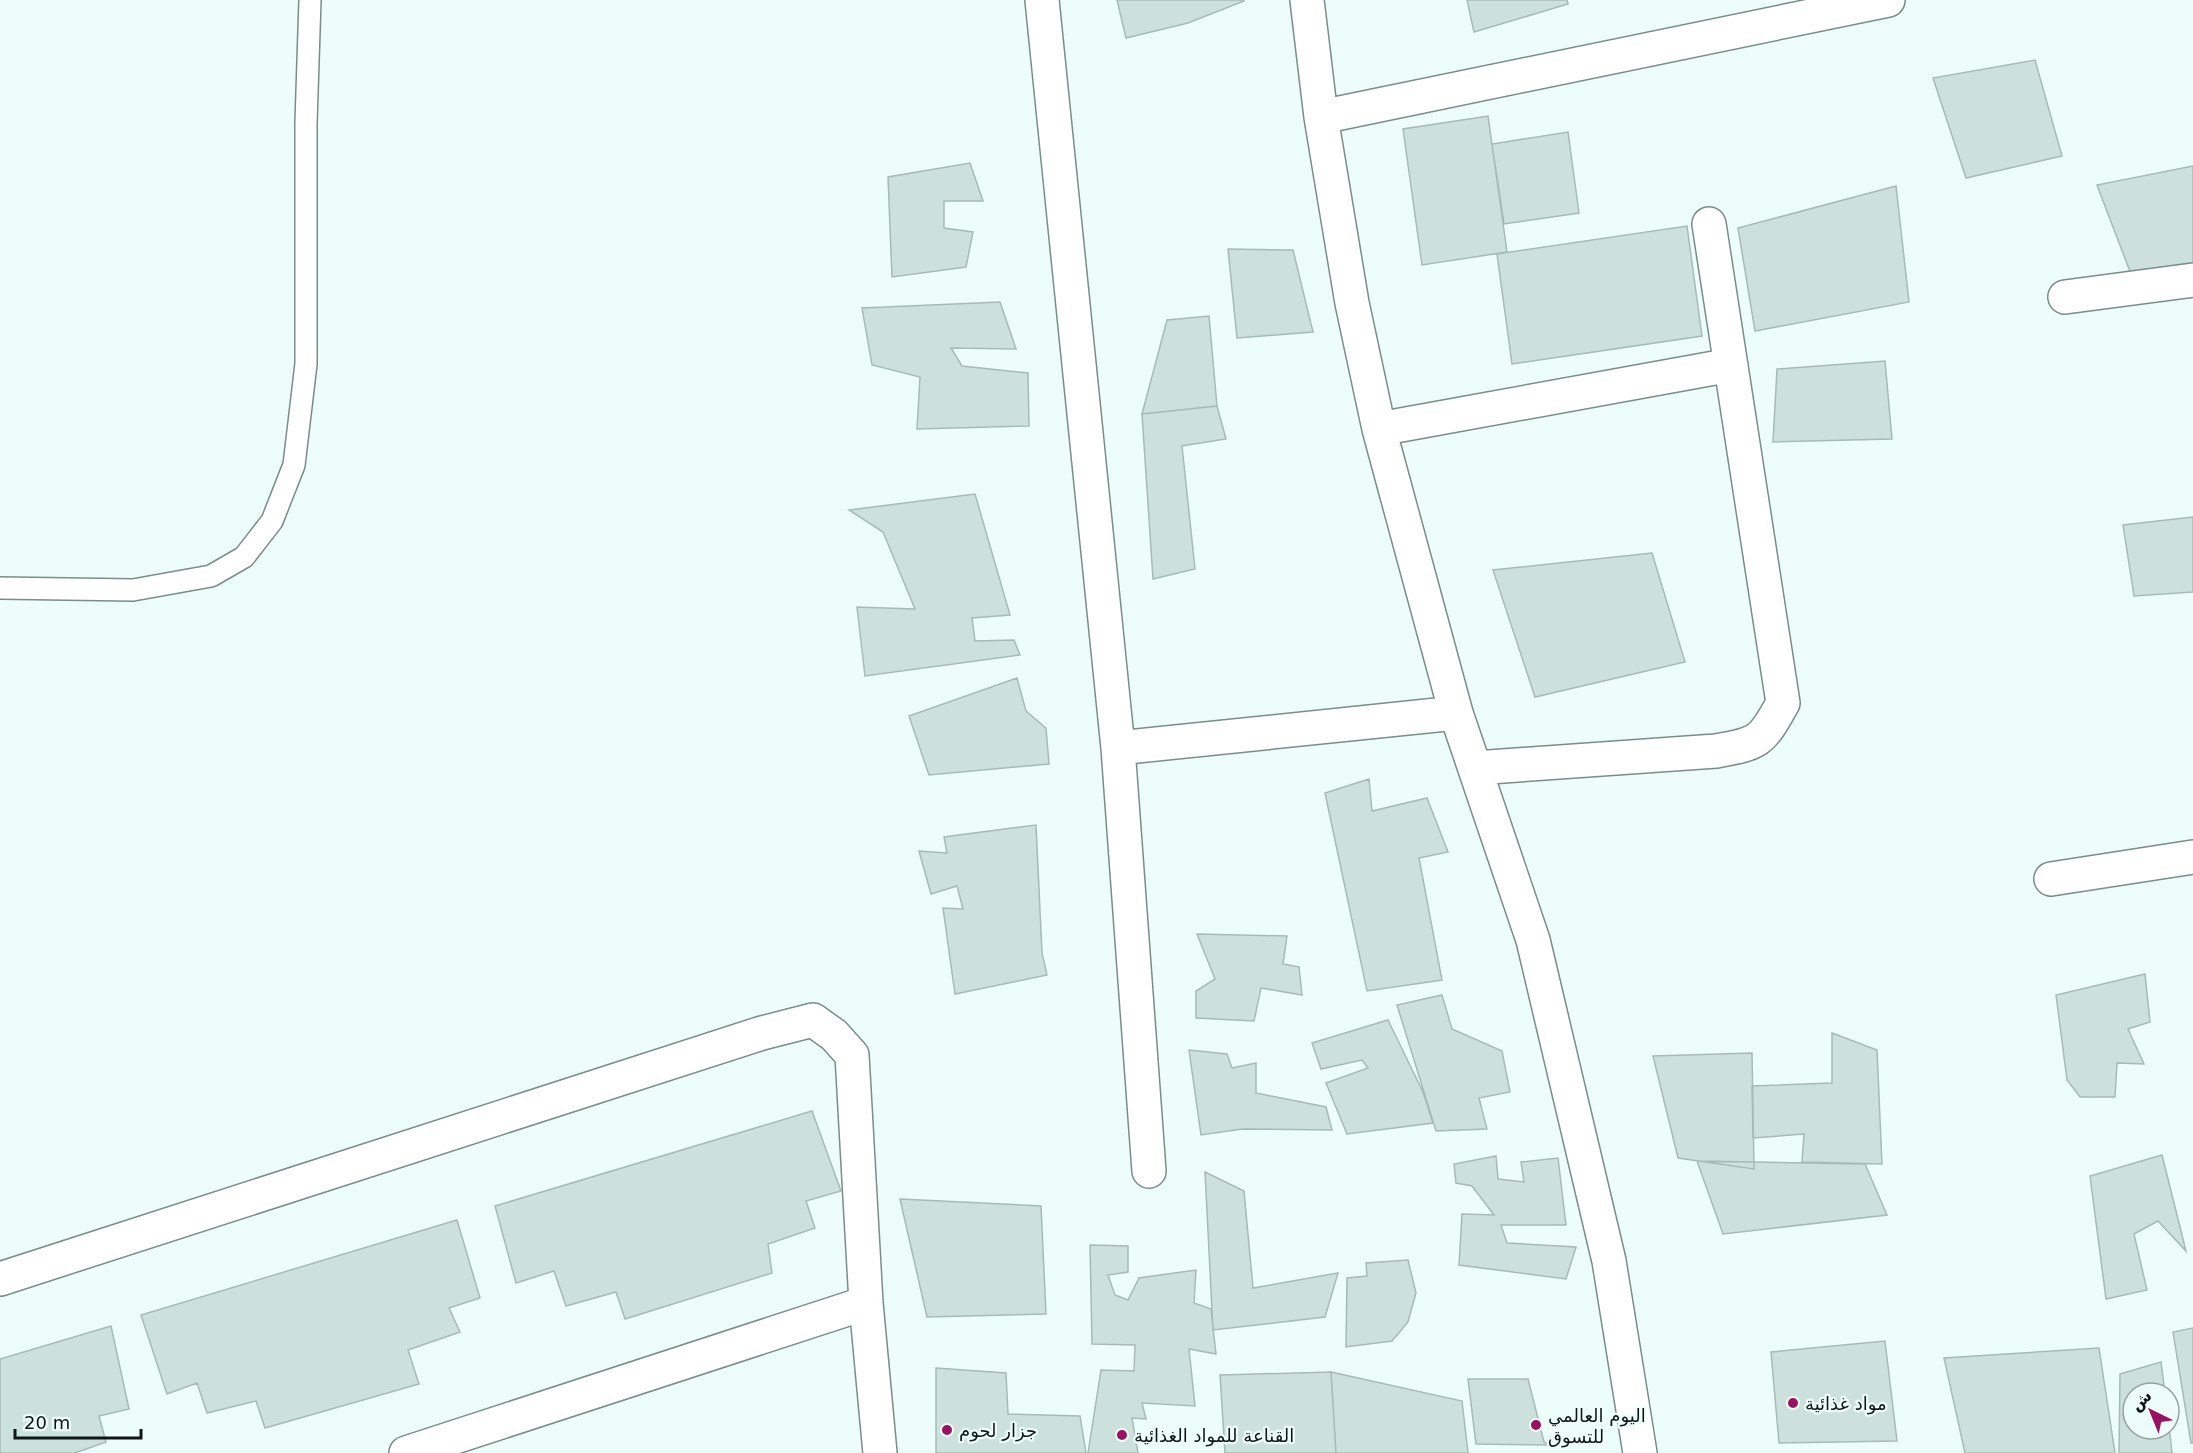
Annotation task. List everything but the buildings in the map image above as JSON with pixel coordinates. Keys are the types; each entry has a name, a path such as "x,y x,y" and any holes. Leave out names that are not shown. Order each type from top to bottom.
{"street":[{"path":"1042,0 1118,748 1149,1171"},
{"path":"1307,0 1321,117 1352,303 1380,429 1456,713 1533,940 1609,1261 1640,1453"},
{"path":"1321,117 1819,7 1888,0"},
{"path":"1474,768 1716,751 1752,744 1768,729 1783,703 1709,224"},
{"path":"2065,297 2193,280"},
{"path":"1380,429 1731,365"},
{"path":"1118,748 1456,713"},
{"path":"2051,879 2193,857"},
{"path":"0,1280 762,1033 813,1020 834,1035 852,1054 866,1303 880,1453"},
{"path":"406,1453 866,1303"}],"lane":[{"path":"0,588 134,590 211,576 244,557 272,521 294,465 306,364 306,123 310,0"}],"place":[{"name":"مواد غذائية","path":"1793,1403"},
{"name":"اليوم العالمي للتسوق","path":"1536,1425"},
{"name":"جزار لحوم","path":"947,1430"},
{"name":"القناعة للمواد الغذائية","path":"1122,1435"}]}
